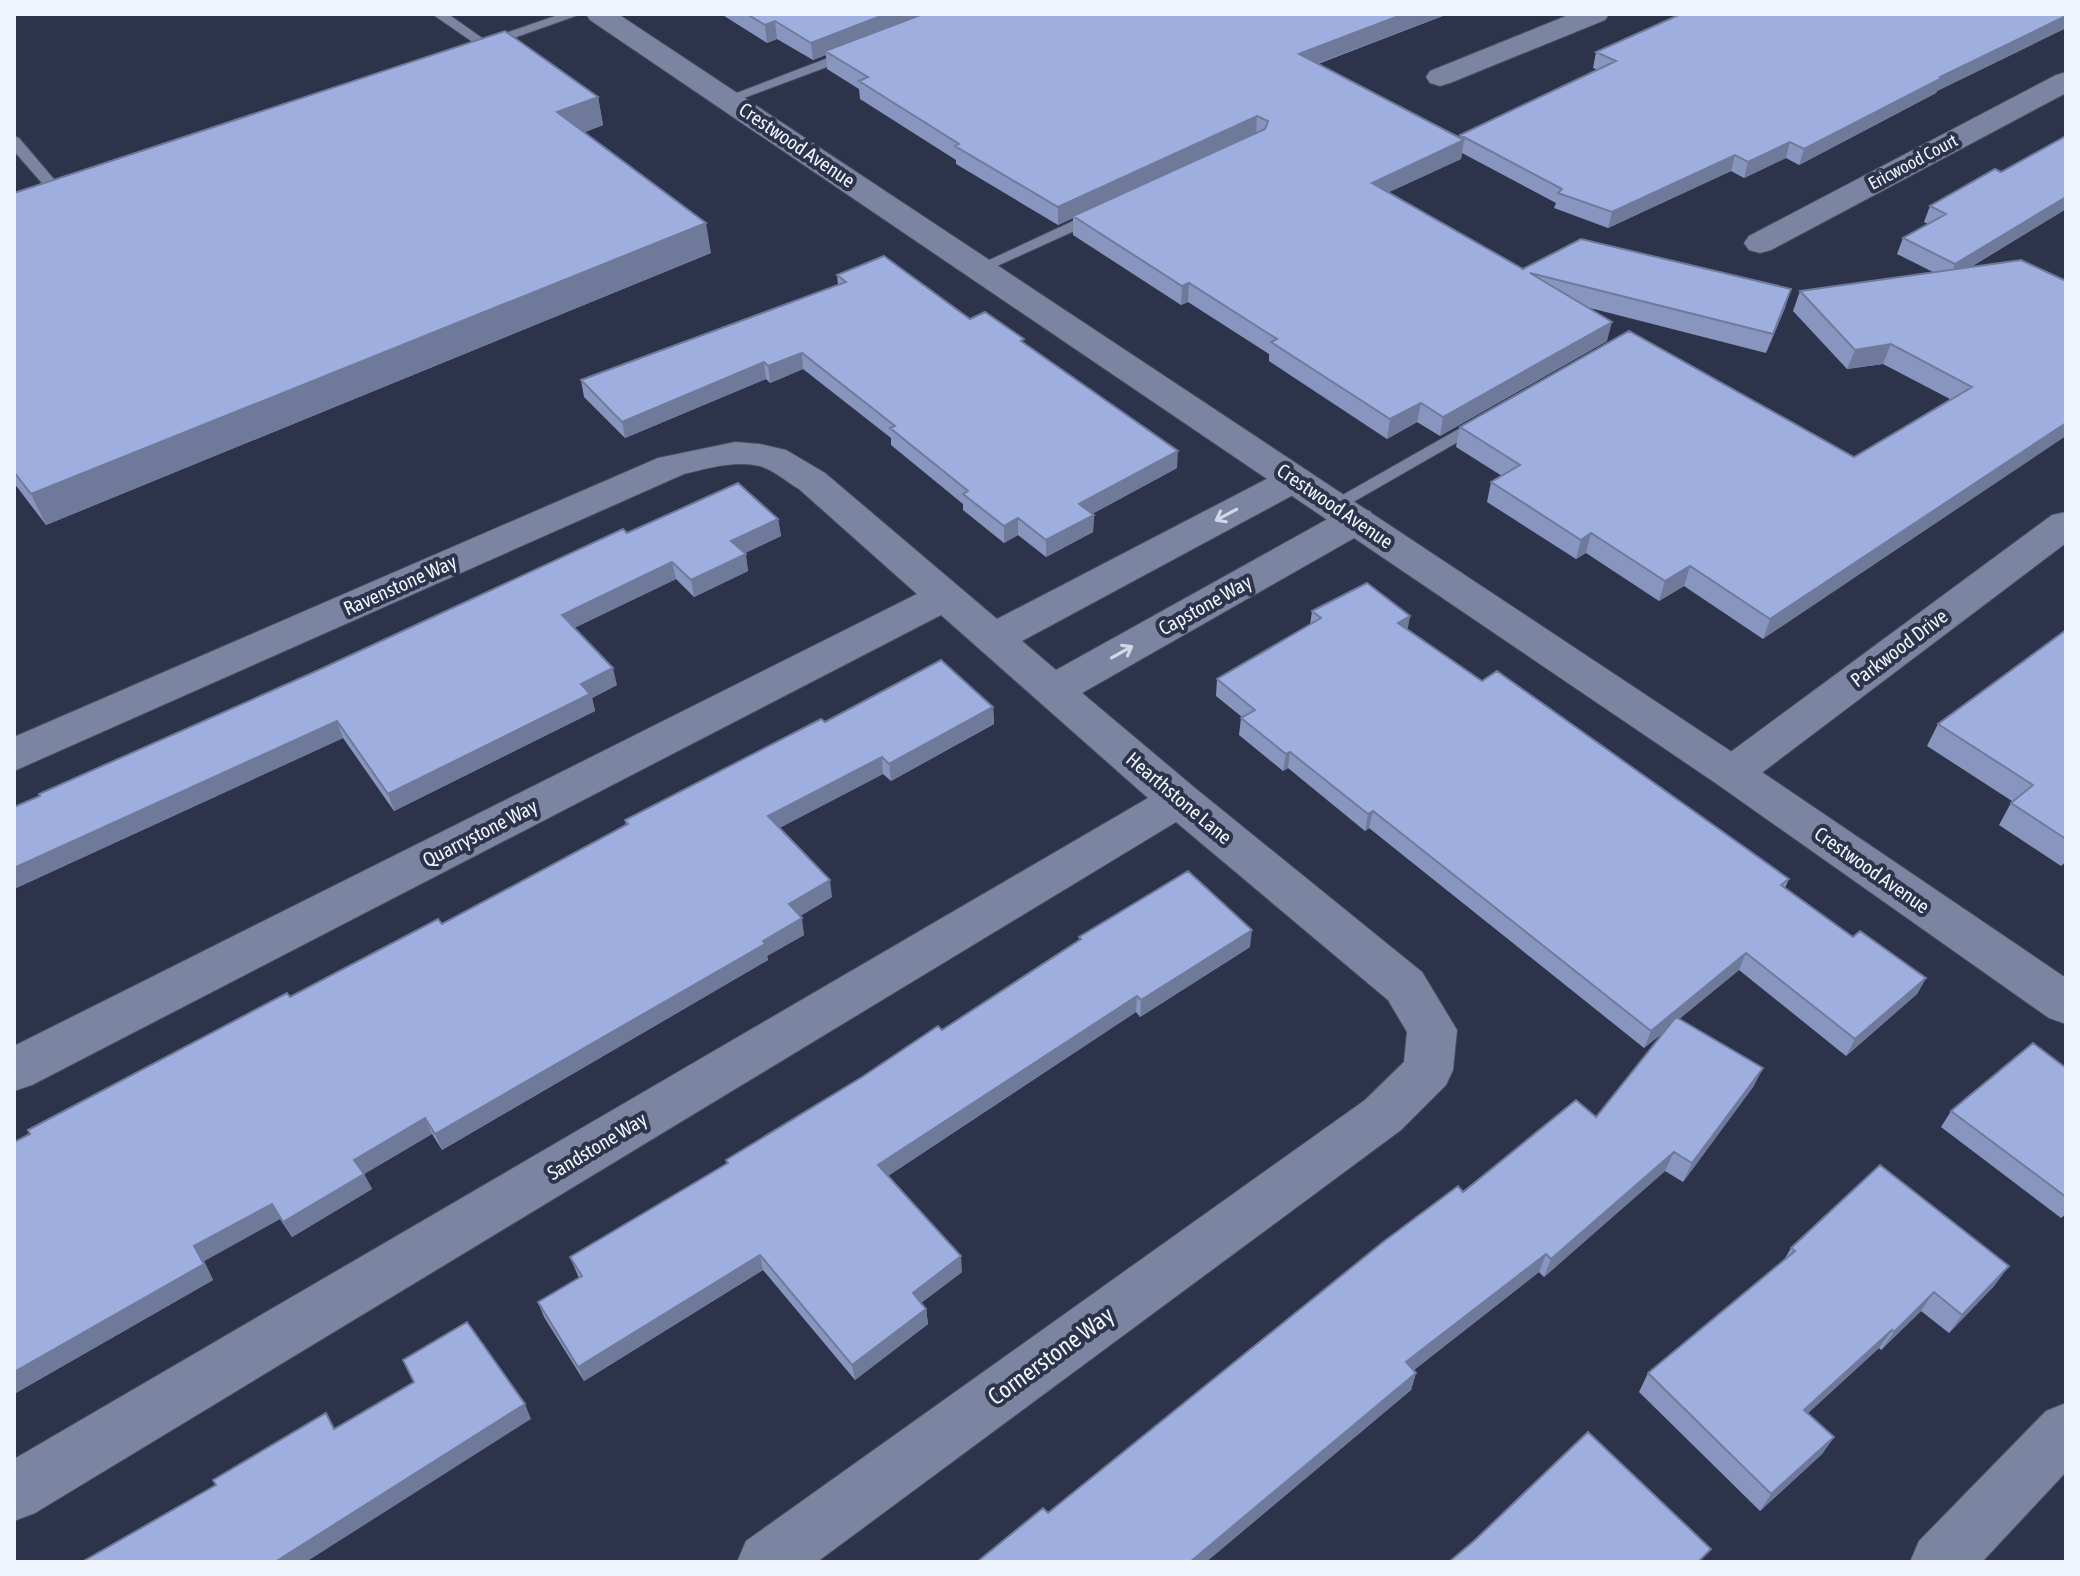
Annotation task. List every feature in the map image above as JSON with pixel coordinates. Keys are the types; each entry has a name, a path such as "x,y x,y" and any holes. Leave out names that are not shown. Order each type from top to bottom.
{"street":[{"name":"Crestwood Avenue","path":"600,14 1732,773 2066,1004"},
{"path":"1440,77 1595,14"},
{"name":"Ericwood Court","path":"1760,243 2066,81"},
{"name":"Ravenstone Way","path":"14,755 671,466 740,453 774,458 791,468"},
{"name":"Hearthstone Lane","path":"791,468 812,481 1179,800 1405,986 1432,1030 1428,1070 1383,1115 1334,1151"},
{"path":"994,638 1295,479"},
{"name":"Capstone Way","path":"1054,690 1345,512"},
{"name":"Parkwood Drive","path":"1732,773 2066,524"},
{"name":"Quarrystone Way","path":"14,1070 946,596"},
{"name":"Sandstone Way","path":"14,1492 1179,800"},
{"name":"Cornerstone Way","path":"767,1562 1334,1151"},
{"path":"1940,1562 2066,1431"}],"lane":[{"path":"439,14 476,47 574,14"},
{"path":"728,99 870,46"},
{"path":"14,141 53,187"},
{"path":"980,268 1118,205"},
{"path":"1345,512 1496,413"}],"building":[{"path":"747,14 886,14 811,43 775,21 765,25"},
{"path":"923,14 1404,14 1299,54 1464,140 1372,183 1523,269 1581,239 1791,289 1773,334 1530,273 1612,322 1443,417 1421,403 1390,419 1271,342 1277,339 1189,283 1182,286 1073,216 1265,129 1268,121 1257,116 1058,207 955,146 959,144 859,81 868,77 825,51"},
{"path":"1681,14 2066,16 1940,77 1804,149 1790,142 1748,162 1735,155 1612,212 1558,193 1562,189 1460,135 1616,61 1596,52"},
{"path":"505,31 598,97 557,112 706,223 31,494 14,472 14,193"},
{"path":"2066,136 2066,197 1955,264 1903,238 1946,214 1930,206 1995,169 2001,172"},
{"path":"884,256 970,319 985,312 1024,339 1021,341 1178,451 1079,504 1094,515 1046,540 1018,518 1004,526 963,494 968,491 890,428 895,426 802,353 768,366 764,362 622,422 581,380 846,282 837,275"},
{"path":"2021,260 2066,281 2066,423 1770,619 1690,566 1665,581 1591,533 1581,540 1491,482 1520,465 1460,427 1629,331 1854,457 1972,387 1891,344 1855,350 1800,291"},
{"path":"738,483 778,519 731,541 746,554 691,580 672,562 562,615 613,668 581,684 590,694 388,794 337,721 14,868 14,807 623,529 627,533"},
{"path":"1367,583 1410,616 1398,623 1482,681 1497,671 1789,879 1781,885 1853,937 1860,931 1926,978 1855,1039 1746,953 1651,1031 1373,811 1368,814 1290,752 1286,754 1241,718 1255,710 1217,679 1321,618 1312,611"},
{"path":"2066,630 2066,839 2011,803 2033,785 1938,724"},
{"path":"941,660 993,707 889,764 882,757 768,816 830,880 789,904 802,918 763,941 765,944 435,1134 425,1118 354,1160 364,1174 283,1222 272,1204 194,1246 204,1264 14,1372 14,1142 30,1134 28,1130 287,993 290,997 438,919 442,924 628,824 625,820 821,719 825,722"},
{"path":"1188,871 1252,930 1141,1000 1137,996 878,1165 961,1256 913,1293 926,1309 852,1365 760,1255 578,1367 538,1302 582,1276 570,1257 728,1163 726,1160 862,1077 938,1026 942,1030 1081,939 1079,937"},
{"path":"1676,1017 1763,1068 1692,1163 1674,1152 1551,1259 1546,1254 1406,1362 1416,1373 1190,1562 977,1562 1043,1508 1048,1513 1383,1242 1458,1186 1463,1192 1576,1100 1596,1117"},
{"path":"2033,1043 2066,1068 2066,1197 1951,1111"},
{"path":"1880,1165 2009,1266 1962,1315 1934,1292 1894,1332 1892,1330 1804,1410 1834,1437 1771,1494 1648,1373 1795,1251 1791,1248"},
{"path":"467,1322 525,1404 275,1562 82,1562 216,1485 213,1480 326,1413 334,1429 414,1382 403,1360"},
{"path":"1588,1432 1711,1549 1698,1562 1449,1562 1475,1540"}]}
